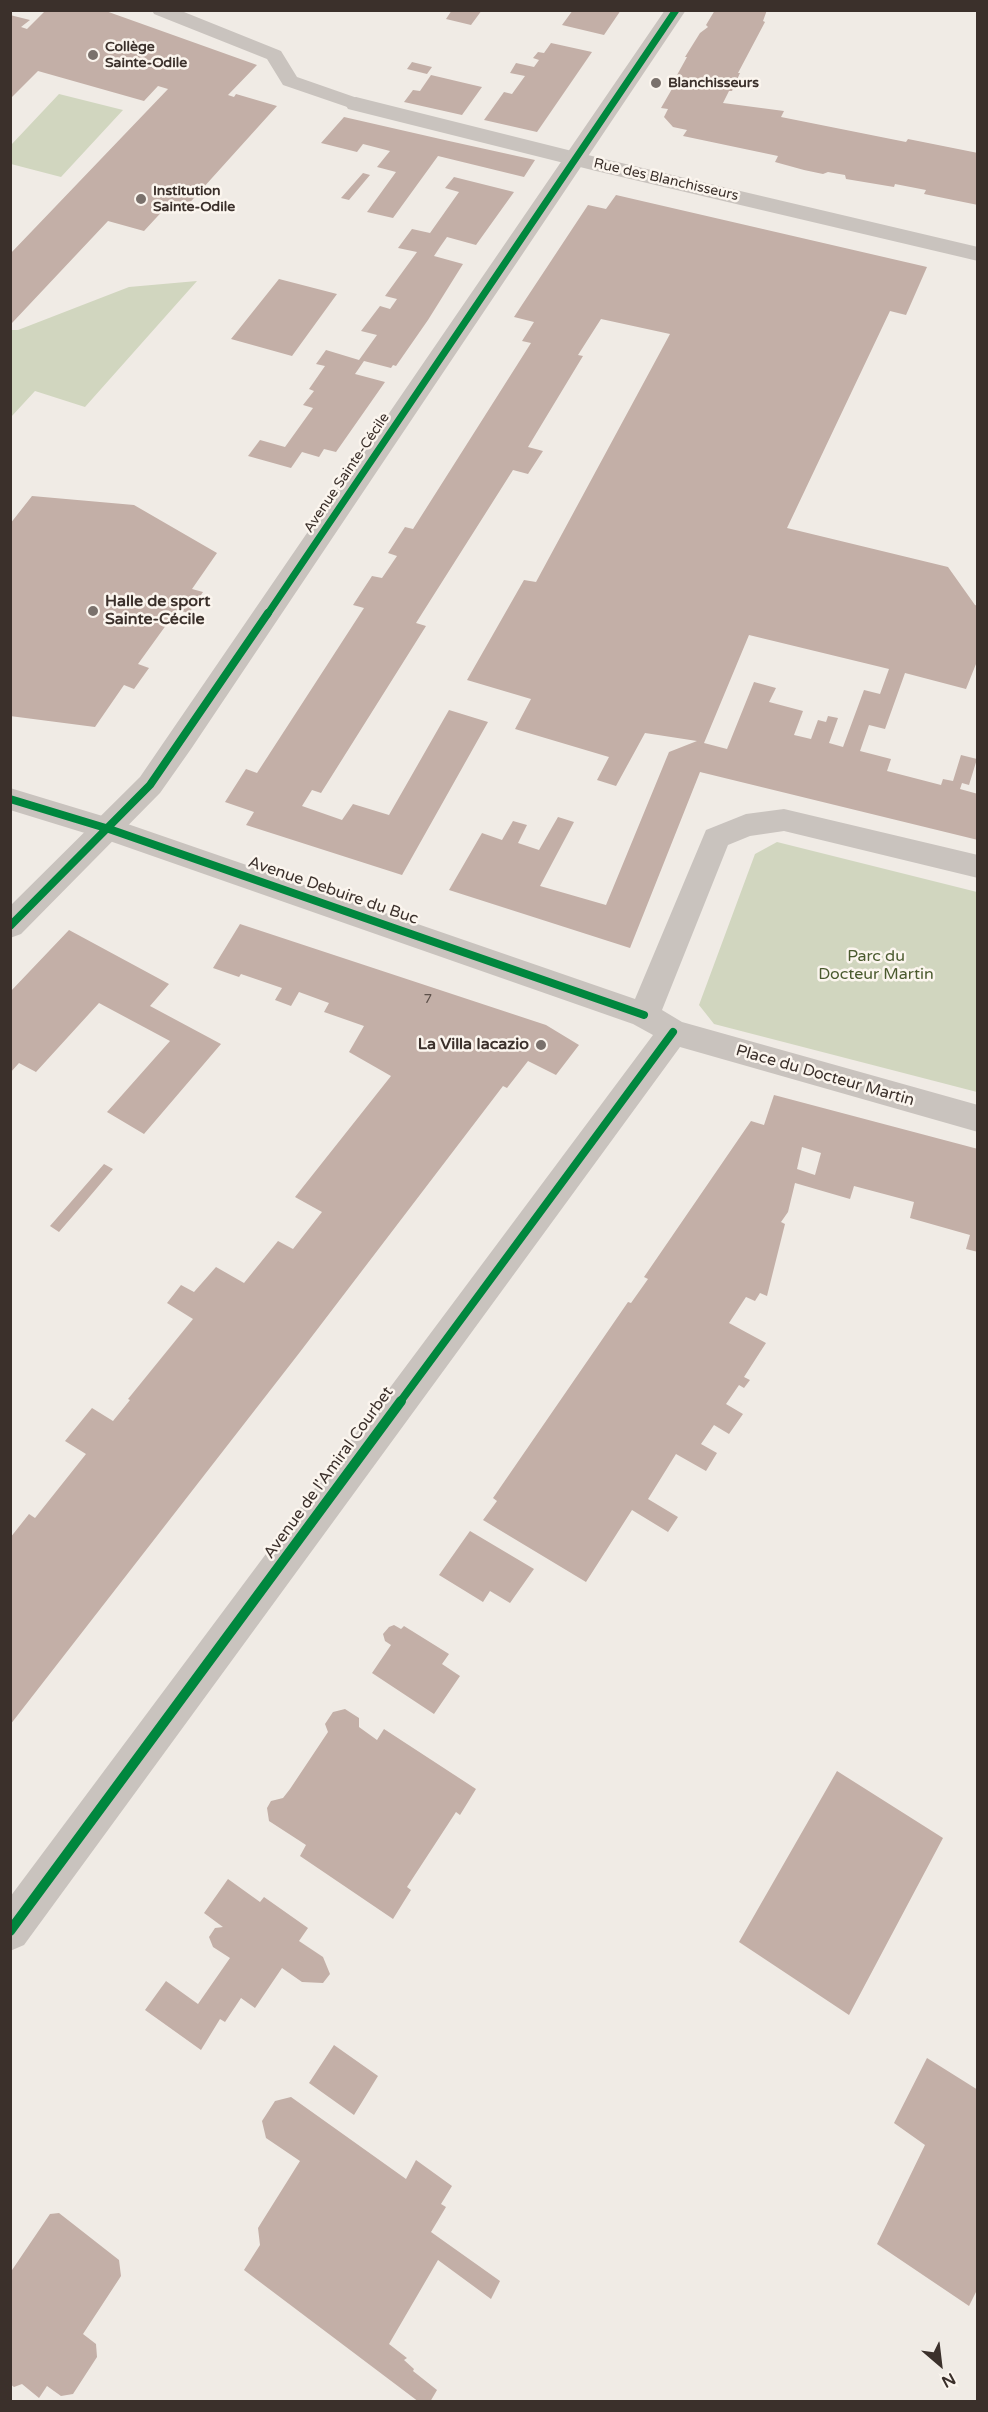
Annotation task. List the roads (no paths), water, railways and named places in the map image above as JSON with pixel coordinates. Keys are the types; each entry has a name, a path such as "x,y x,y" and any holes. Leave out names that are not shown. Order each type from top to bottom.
{"street":[{"name":"Avenue Sainte-Cécile","path":"10,926 109,829 150,785 200,716 676,10"},
{"name":"Rue des Blanchisseurs","path":"356,104 978,254"},
{"name":"Avenue Debuire du Buc","path":"10,799 109,829 644,1015 673,1032"},
{"path":"644,1015 716,838 746,825 783,820 978,867"},
{"name":"Place du Docteur Martin","path":"673,1032 978,1119"},
{"name":"Avenue de l'Amiral Courbet","path":"10,1931 673,1032"}],"lane":[{"path":"161,10 274,55 290,81 356,104"}],"place":[{"name":"Collège Sainte-Odile","path":"93,55"},
{"name":"Blanchisseurs","path":"656,83"},
{"name":"Institution Sainte-Odile","path":"141,199"},
{"name":"Halle de sport Sainte-Cécile","path":"93,611"},
{"name":"La Villa Iacazio","path":"541,1045"}],"park label":[{"name":"Parc du Docteur Martin","path":"876,966"}]}
